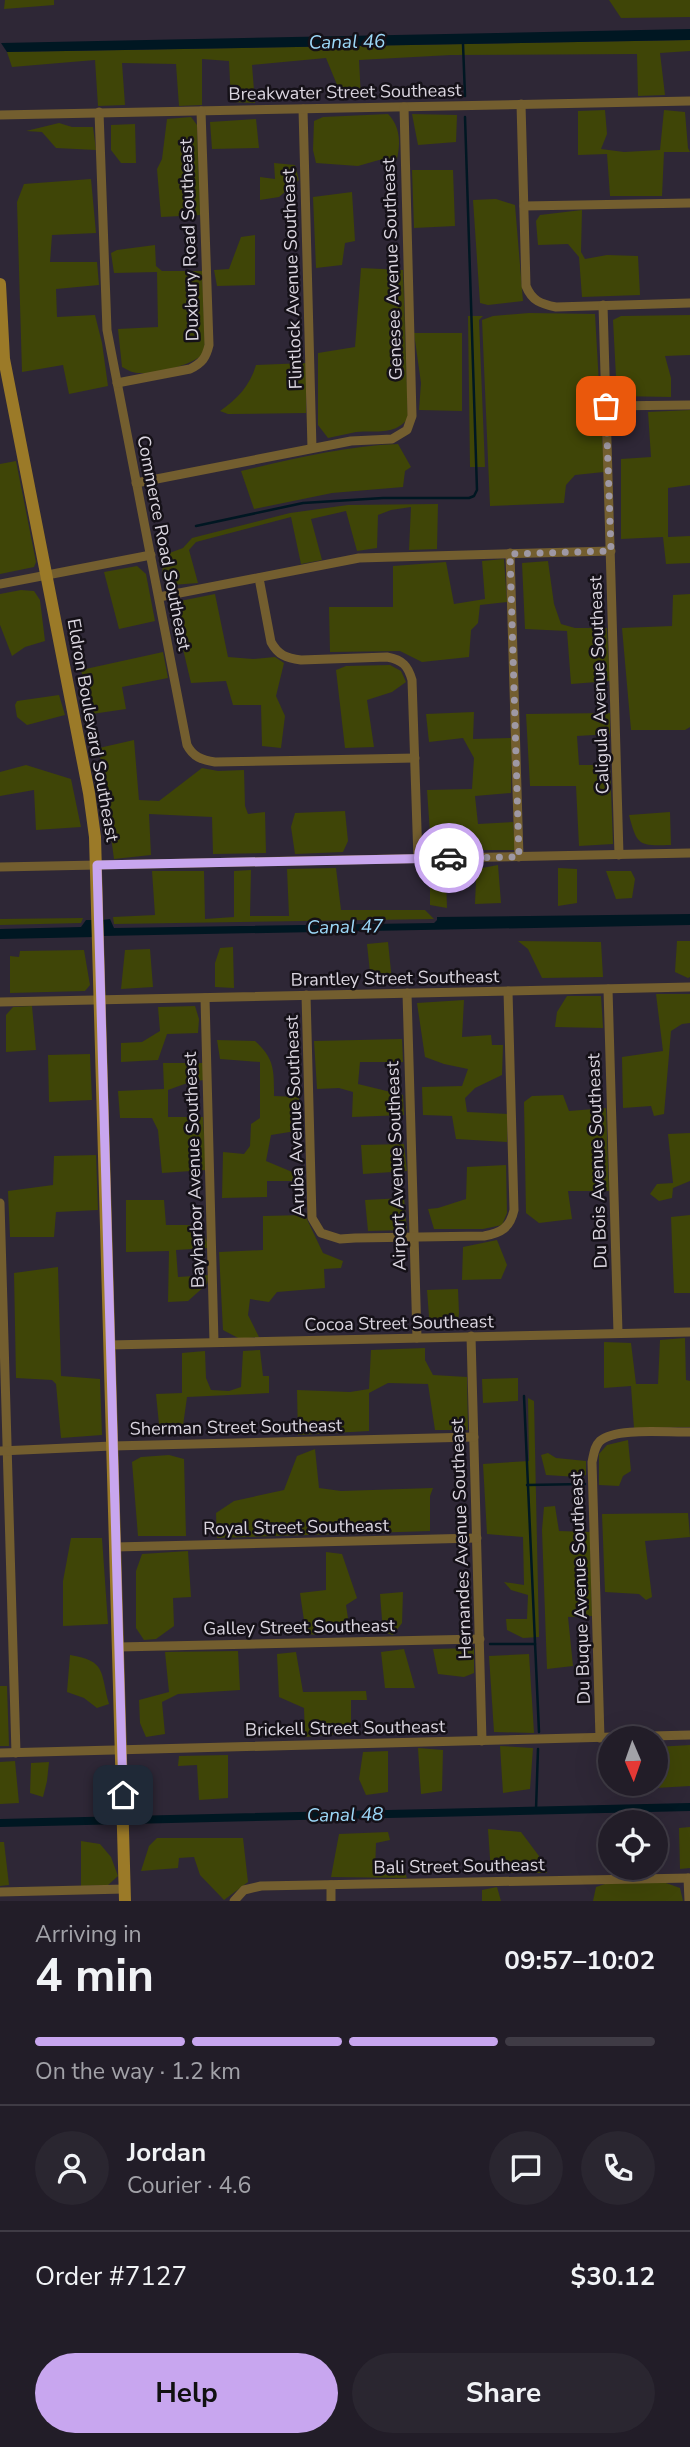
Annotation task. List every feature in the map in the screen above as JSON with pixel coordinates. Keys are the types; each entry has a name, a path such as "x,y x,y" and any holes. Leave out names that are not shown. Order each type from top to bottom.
{"street":[{"name":"Breakwater Street Southeast","path":"0,115 690,101"},
{"path":"521,104 526,286 530,296 545,305 556,307 690,303"},
{"name":"Genesee Avenue Southeast","path":"312,448 351,440 392,439 407,430 412,416 404,107"},
{"name":"Flintlock Avenue Southeast","path":"303,109 312,448"},
{"name":"Duxbury Road Southeast","path":"117,383 190,369 200,364 206,356 209,345 201,111"},
{"name":"Commerce Road Southeast","path":"99,112 107,330 187,744 191,753 203,760 415,758"},
{"path":"524,206 690,203"},
{"name":"Eldron Boulevard Southeast","path":"0,284 4,359 89,793 97,865 125,1895"},
{"name":"Caligula Avenue Southeast","path":"603,305 620,855"},
{"path":"606,406 690,405"},
{"path":"136,483 312,448"},
{"path":"159,597 359,558 611,551"},
{"path":"510,554 519,857"},
{"path":"0,584 151,555"},
{"path":"259,578 271,642 276,652 301,660 387,657 408,667 412,680 418,859"},
{"path":"0,867 690,853"},
{"name":"Brantley Street Southeast","path":"0,1002 690,987"},
{"name":"Du Bois Avenue Southeast","path":"608,989 618,1333"},
{"path":"414,1237 484,1236 498,1234 509,1226 514,1210 508,991"},
{"name":"Airport Avenue Southeast","path":"407,993 417,1338"},
{"name":"Aruba Avenue Southeast","path":"306,995 312,1219 321,1233 340,1239 414,1237"},
{"name":"Bayharbor Avenue Southeast","path":"205,998 214,1342"},
{"path":"0,1203 5,1552 16,1753"},
{"name":"Cocoa Street Southeast","path":"109,1345 690,1332"},
{"name":"Hernandes Avenue Southeast","path":"471,1336 482,1741"},
{"name":"Du Buque Avenue Southeast","path":"600,1726 592,1462 595,1448 602,1440 619,1434 690,1432"},
{"name":"Sherman Street Southeast","path":"3,1451 474,1437"},
{"name":"Royal Street Southeast","path":"115,1547 477,1538"},
{"name":"Galley Street Southeast","path":"118,1647 480,1639"},
{"name":"Brickell Street Southeast","path":"668,1736 690,1735"},
{"name":"Brickell Street Southeast","path":"0,1754 598,1738"},
{"path":"689,1878 689,1901"},
{"name":"Bali Street Southeast","path":"234,1901 244,1890 261,1886 689,1878"},
{"path":"331,1885 331,1901"},
{"path":"0,1892 19,1896 125,1895"}],"green space":[{"path":"5,0 54,0 54,5 4,9"},
{"path":"609,0 690,0 690,17 621,18"},
{"path":"690,40 690,51 660,53 665,95 638,96 637,54 451,55 359,60 361,98 342,97 326,58 252,65 255,103 231,102 229,61 202,59 202,105 179,106 176,64 122,63 125,105 98,106 95,60 12,67 7,52"},
{"path":"605,110 607,134 601,149 624,152 660,150 664,110 685,112 690,152 664,152 662,196 610,196 607,154 578,155 578,111"},
{"path":"388,114 399,135 397,159 379,160 358,166 316,163 313,150 314,121 323,117"},
{"path":"412,114 457,115 456,142 418,145"},
{"path":"191,117 197,125 200,215 161,217 157,169 162,159 167,119"},
{"path":"256,119 259,148 212,149 210,122"},
{"path":"59,123 72,127 93,127 96,150 56,148 42,132 26,131"},
{"path":"135,124 136,163 121,163 111,150 111,125"},
{"path":"274,163 295,165 299,180 279,197 260,200 260,177 275,179"},
{"path":"412,170 453,170 455,226 414,228"},
{"path":"91,179 96,233 52,235 50,262 97,262 99,285 56,289 57,317 95,315 108,386 69,394 63,365 22,372 17,202 24,184"},
{"path":"352,192 355,241 345,243 342,265 316,268 313,197"},
{"path":"496,199 515,205 523,301 488,305 480,303 473,200"},
{"path":"582,210 581,252 585,259 607,255 638,256 640,295 582,297 579,257 568,244 538,245 536,221 540,215"},
{"path":"255,235 255,285 217,286 214,270 229,269 241,237"},
{"path":"155,245 156,266 162,271 202,271 204,354 172,368 136,373 122,367 118,329 158,327 157,272 114,273 111,253"},
{"path":"361,268 403,270 408,418 391,430 356,432 328,438 318,425 318,353 355,347"},
{"path":"529,313 595,314 604,472 575,475 566,485 564,503 490,506 482,320 493,316"},
{"path":"690,315 690,355 665,356 671,378 671,397 617,396 613,320 621,316"},
{"path":"468,316 483,316 479,320 485,467 470,467"},
{"path":"414,333 462,333 462,411 419,410 421,383"},
{"path":"306,363 306,413 228,414 220,411 242,391 256,365"},
{"path":"690,410 690,485 668,488 668,537 690,536 690,563 666,564 663,537 621,539 621,459 651,457 648,412"},
{"path":"398,444 411,467 405,471 403,487 332,493 254,509 241,471 339,450"},
{"path":"16,461 36,562 34,567 0,574 0,464"},
{"path":"438,504 437,549 409,550 411,507 378,515 377,548 357,551 346,511 311,519 322,560 301,564 291,517 196,542 189,550 198,583 172,585 162,574 164,555 183,548 192,538 290,513 348,505"},
{"path":"504,559 507,602 480,605 478,623 471,630 469,657 422,662 400,651 330,652 329,607 393,607 393,566 446,562 454,604 485,599 482,561"},
{"path":"548,561 554,604 561,624 575,628 607,628 610,681 571,684 567,631 525,629 522,563"},
{"path":"137,566 146,574 155,621 119,629 104,572"},
{"path":"21,590 34,591 40,600 45,641 25,647 12,656 0,625 0,594"},
{"path":"215,594 228,657 275,657 284,663 276,696 285,716 281,748 262,746 261,705 233,705 226,681 191,683 174,611 180,601"},
{"path":"690,594 690,727 685,730 631,730 622,628 672,626 673,595"},
{"path":"163,652 168,678 122,687 126,709 92,714 81,670"},
{"path":"390,665 401,671 406,682 392,692 367,700 374,747 345,748 336,670 346,666"},
{"path":"59,695 65,715 27,725 17,717 17,701"},
{"path":"474,712 473,739 512,738 511,793 475,796 478,824 513,822 515,850 443,850 431,847 427,790 472,789 474,758 463,738 429,742 426,714"},
{"path":"610,713 610,734 577,736 579,765 610,765 613,844 579,846 576,786 530,786 526,714"},
{"path":"134,740 139,800 159,801 202,768 218,771 244,770 245,806 248,814 265,812 266,853 213,854 212,817 149,814 151,855 114,859 99,748"},
{"path":"26,765 71,779 81,827 36,830 34,790 0,796 0,772"},
{"path":"345,811 348,841 343,852 295,854 291,827 295,813"},
{"path":"670,812 671,845 646,844 637,838 629,815"},
{"path":"498,865 501,903 475,904 476,880 482,868"},
{"path":"336,868 341,910 425,910 434,919 114,924 113,917 155,915 152,871 204,871 205,919 234,917 234,871 251,870 250,916 289,916 287,869"},
{"path":"558,868 577,869 577,903 558,906"},
{"path":"606,871 631,871 635,879 632,898 616,899"},
{"path":"430,875 446,877 447,908 430,905"},
{"path":"83,918 81,923 0,925 0,919"},
{"path":"518,941 601,942 603,977 542,978 528,949"},
{"path":"677,941 690,941 688,978 675,972"},
{"path":"388,942 392,981 371,982 367,944"},
{"path":"233,947 234,988 215,987 215,963 220,948"},
{"path":"150,949 153,987 121,989 125,950"},
{"path":"84,950 90,985 85,991 10,993 10,956 19,957 20,951"},
{"path":"656,994 690,994 690,1023 682,1024 671,1031 664,1114 654,1116 651,1106 623,1108 622,1057 663,1051"},
{"path":"567,996 601,996 603,1028 555,1027 557,1012"},
{"path":"464,1000 462,1037 491,1035 492,1045 503,1045 502,1075 475,1088 465,1098 467,1112 508,1114 507,1142 456,1139 452,1116 423,1115 422,1087 462,1086 468,1069 425,1057 417,1003"},
{"path":"32,1006 36,1050 6,1052 6,1015 13,1007"},
{"path":"195,1006 199,1019 198,1033 167,1034 158,1060 121,1062 121,1043 142,1042 160,1031 158,1007"},
{"path":"402,1039 403,1062 360,1062 358,1084 403,1095 404,1115 352,1117 353,1092 339,1088 317,1089 314,1041"},
{"path":"217,1040 255,1041 270,1060 274,1096 299,1097 302,1130 271,1135 266,1161 297,1174 302,1181 267,1181 267,1197 222,1198 223,1152 244,1154 250,1146 251,1124 260,1118 260,1062 220,1059"},
{"path":"90,1054 92,1100 49,1102 48,1055"},
{"path":"163,1063 203,1063 204,1080 168,1090 168,1117 203,1117 206,1170 162,1173 158,1130 152,1118 120,1118 118,1091 164,1089"},
{"path":"563,1095 569,1111 606,1108 609,1191 568,1191 572,1219 539,1223 526,1213 524,1102 532,1096"},
{"path":"690,1133 690,1181 673,1188 672,1198 659,1201 650,1194 657,1184 673,1183 668,1134"},
{"path":"404,1144 407,1171 363,1174 361,1145"},
{"path":"96,1155 98,1210 56,1212 54,1237 10,1237 8,1191 53,1185 54,1156"},
{"path":"506,1165 507,1213 502,1225 483,1229 434,1229 428,1209 466,1199 467,1167"},
{"path":"404,1198 407,1230 368,1231 365,1200"},
{"path":"126,1200 164,1200 166,1225 189,1225 202,1232 209,1248 176,1250 178,1277 209,1275 207,1284 188,1301 168,1302 169,1251 126,1252"},
{"path":"305,1215 323,1253 343,1261 341,1268 324,1269 325,1288 277,1292 269,1302 250,1299 248,1315 259,1337 240,1339 223,1330 219,1252 263,1250 263,1216"},
{"path":"690,1215 690,1293 674,1293 671,1217"},
{"path":"497,1240 507,1265 501,1279 462,1280 463,1247"},
{"path":"58,1267 61,1376 100,1379 102,1435 61,1438 56,1384 52,1380 16,1378 14,1273"},
{"path":"458,1289 457,1329 430,1329 427,1290"},
{"path":"685,1338 686,1380 690,1381 690,1427 634,1428 631,1386 604,1388 604,1342 631,1343 636,1384 658,1384 660,1340"},
{"path":"425,1348 425,1360 433,1375 467,1377 468,1430 435,1430 428,1384 388,1383 369,1393 369,1431 298,1435 297,1390 350,1392 369,1389 371,1350"},
{"path":"260,1350 263,1376 269,1376 269,1393 187,1397 182,1433 160,1434 156,1394 182,1393 182,1353 205,1351 206,1378 211,1390 229,1391 241,1387 243,1351"},
{"path":"518,1378 518,1401 483,1403 482,1379"},
{"path":"528,1398 534,1401 539,1637 523,1638 507,1630 506,1619 527,1619 528,1595 511,1590 504,1582 524,1585 523,1537 487,1534 483,1464 529,1461"},
{"path":"628,1440 631,1471 623,1476 619,1486 599,1485 599,1454 607,1445"},
{"path":"315,1449 319,1488 341,1491 433,1488 430,1496 430,1531 217,1538 216,1513 234,1501 284,1490 297,1456"},
{"path":"548,1453 556,1458 586,1461 586,1475 546,1475 541,1455"},
{"path":"169,1455 184,1459 186,1536 138,1536 132,1462 141,1457"},
{"path":"555,1506 559,1531 590,1532 592,1616 568,1617 573,1666 547,1669 542,1530 544,1507"},
{"path":"688,1513 690,1537 645,1541 652,1597 646,1600 639,1594 605,1592 602,1514"},
{"path":"71,1538 102,1538 108,1624 63,1626 63,1581"},
{"path":"188,1551 191,1597 173,1598 174,1626 156,1639 144,1640 136,1628 136,1571 142,1554"},
{"path":"326,1552 342,1554 357,1598 346,1605 349,1625 320,1635 306,1634 300,1593 326,1590"},
{"path":"403,1592 402,1623 393,1635 383,1632 380,1594"},
{"path":"474,1648 474,1673 464,1677 438,1674 433,1649"},
{"path":"404,1649 415,1688 385,1688 381,1652"},
{"path":"238,1651 240,1690 178,1694 162,1702 165,1734 146,1737 140,1723 139,1700 169,1692 165,1652"},
{"path":"296,1652 303,1692 366,1691 367,1700 351,1700 351,1733 305,1737 304,1708 279,1697 277,1654"},
{"path":"529,1654 534,1733 494,1732 489,1656"},
{"path":"70,1655 90,1661 100,1670 109,1704 97,1708 84,1698 67,1692"},
{"path":"0,1686 7,1686 9,1746 0,1746"},
{"path":"690,1745 690,1786 668,1787 668,1746"},
{"path":"500,1746 533,1748 530,1789 503,1793"},
{"path":"418,1748 443,1750 442,1791 421,1794"},
{"path":"388,1751 388,1792 366,1795 359,1779 363,1752"},
{"path":"228,1755 228,1798 199,1800 197,1765 178,1766 179,1756"},
{"path":"15,1761 19,1803 0,1804 0,1762"},
{"path":"49,1762 43,1797 30,1793 31,1763"},
{"path":"690,1827 690,1868 680,1869 679,1828"},
{"path":"488,1829 521,1832 542,1860 547,1873 491,1873"},
{"path":"388,1832 390,1840 376,1843 375,1871 404,1870 407,1878 331,1877 339,1834"},
{"path":"157,1838 243,1838 248,1882 224,1900 200,1875 194,1857 179,1858 178,1868 141,1871 149,1846"},
{"path":"81,1841 100,1844 111,1857 118,1876 108,1885 81,1886"},
{"path":"0,1842 4,1842 9,1885 0,1886"},
{"path":"608,1883 666,1883 680,1888 683,1901 593,1901 596,1887"},
{"path":"497,1887 501,1901 482,1901 482,1890"}],"water":[{"name":"Canal 46","path":"690,29 690,40 7,52 1,43"},
{"name":"Canal 47","path":"690,914 690,925 102,936 102,920 110,919 114,928 434,923 437,917"},
{"path":"86,920 94,920 95,937 0,939 0,929 81,927"}],"waterway":[{"path":"463,44 465,96"},
{"path":"196,526 303,503 474,496 477,490 465,117"},
{"path":"524,1396 539,1732"},
{"path":"527,1485 585,1484"},
{"path":"490,1644 535,1644"},
{"path":"536,1810 538,1749"},
{"name":"Canal 48","path":"0,1823 690,1807"}],"way so far":[{"path":"449,858 519,857 510,554 611,551 606,406"}],"route":[{"path":"123,1795 97,865 449,858"}]}
